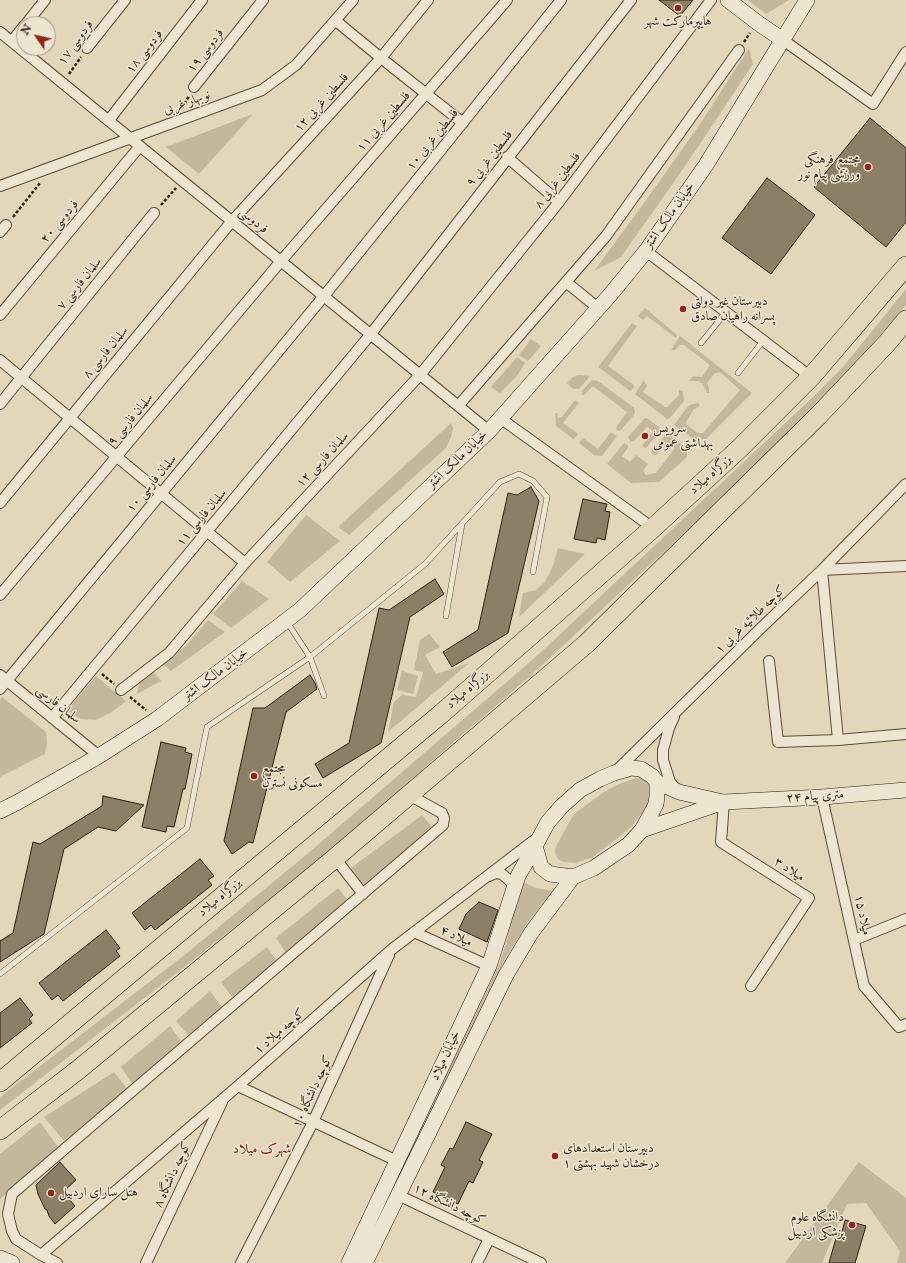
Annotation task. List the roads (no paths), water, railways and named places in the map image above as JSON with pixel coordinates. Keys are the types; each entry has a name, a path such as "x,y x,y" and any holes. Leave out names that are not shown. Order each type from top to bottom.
{"highway":[{"name":"بزرگراه میلاد","path":"0,1082 435,719 653,528 738,449 811,377 906,266"},
{"path":"0,1130 84,1065 335,858 586,644 818,416 887,343 906,320"}],"street":[{"path":"32,16 45,0"},
{"name":"فردوسی ۱۷","path":"87,48 125,0"},
{"name":"فردوسی ۱۸","path":"109,120 202,0"},
{"name":"فردوسی ۱۹","path":"194,87 263,0"},
{"name":"نوبهار غربی","path":"0,186 262,90 296,65 353,0"},
{"name":"فلسطین غربی ۱۲","path":"232,221 381,58 428,0"},
{"name":"فلسطین غربی ۱۱","path":"281,261 507,0"},
{"name":"فلسطین غربی ۱۰","path":"324,296 561,0"},
{"name":"فلسطین غربی ۹","path":"370,334 631,0"},
{"name":"فلسطین غربی ۸","path":"420,375 559,202 711,0"},
{"name":"خیابان مالک اشتر","path":"0,811 99,756 163,714 286,621 300,610 489,431 598,308 646,251 706,165 807,0"},
{"path":"733,1 758,23 873,104 906,52"},
{"path":"336,20 463,123"},
{"name":"فردوسی","path":"0,32 489,431"},
{"path":"12,41 16,36"},
{"path":"458,406 606,236 739,50"},
{"name":"فردوسی ۲۰","path":"0,314 140,146"},
{"path":"507,157 559,202"},
{"name":"سلمان فارسی ۷","path":"0,404 154,213"},
{"name":"سلمان فارسی ۸","path":"0,503 232,221"},
{"path":"646,251 811,377"},
{"name":"سلمان فارسی ۹","path":"0,595 281,261"},
{"path":"566,282 598,308"},
{"name":"سلمان فارسی ۱۰","path":"0,689 4,678 161,494 324,296"},
{"name":"سلمان فارسی ۱۱","path":"52,718 370,334"},
{"path":"0,360 245,563"},
{"name":"سلمان فارسی ۱۲","path":"121,690 169,653 245,563 420,375"},
{"path":"500,418 653,528"},
{"name":"کوچه طلائیه غربی ۱","path":"614,773 757,631 822,570 906,484"},
{"path":"838,740 822,570 906,566"},
{"path":"769,661 778,742 838,740 906,734"},
{"name":"سلمان فارسی","path":"4,678 99,756"},
{"path":"677,711 669,728 663,750 663,760 670,782 679,792"},
{"name":"خیابان میلاد","path":"349,1263 488,966 518,876 548,822 562,806 580,790 600,779 631,768 640,769 652,776 657,782 679,792 724,802"},
{"path":"538,840 541,867 550,874 573,877 594,868 628,845 642,830 656,804 657,782"},
{"name":"۲۴ متری پیام","path":"724,802 822,797 906,790"},
{"path":"57,1263 16,1239 12,1231 8,1214 12,1194 443,825 444,818 442,813 409,795"},
{"name":"میلاد ۱۵","path":"822,797 864,986 903,1025"},
{"path":"642,830 724,802"},
{"name":"میلاد ۳","path":"724,802 721,842 809,898 751,986"},
{"name":"کوچه میلاد ۱","path":"41,1255 238,1086 392,950 485,877 538,840"},
{"path":"335,858 363,894"},
{"path":"485,877 496,872 502,874 514,887"},
{"name":"خیابان میلاد","path":"366,1263 506,975 531,933 573,877"},
{"path":"854,940 906,919"},
{"name":"میلاد ۴","path":"414,932 488,966"},
{"name":"کوچه دانشگاه ۱۰","path":"241,1263 313,1122 392,950"},
{"path":"238,1086 397,1161"},
{"name":"کوچه دانشگاه ۸","path":"146,1263 224,1098"},
{"name":"کوچه دانشگاه ۱۲","path":"398,1195 541,1263"},
{"name":"کوچه دانشگاه ۱۲","path":"477,1263 488,1239"},
{"path":"0,1258 12,1263"}],"lane":[{"path":"701,343 726,312"},
{"path":"738,373 763,341"},
{"path":"0,974 187,828 207,727 310,657 424,564 500,482 519,474 533,481 547,497 533,572"},
{"path":"446,616 462,523"},
{"path":"286,621 310,657 324,696"}],"place":[{"name":"هایپرمارکت شهر","path":"678,8"},
{"name":"مجتمع فرهنگی ورزشی پیام نور","path":"868,167"},
{"name":"دبیرستان غیر دولتی پسرانه راهیان صادق","path":"683,309"},
{"name":"سرویس بهداشتی عمومی","path":"645,436"},
{"name":"مجتمع مسکونی نسترن","path":"254,776"},
{"name":"دبیرستان استعدادهای درخشان شهید بهشتی ۱","path":"555,1156"},
{"name":"هتل سارای اردبیل","path":"51,1193"},
{"name":"دانشگاه علوم پزشکی اردبیل","path":"852,1225"}],"district":[{"name":"شهرک میلاد","path":"262,1150"}]}
